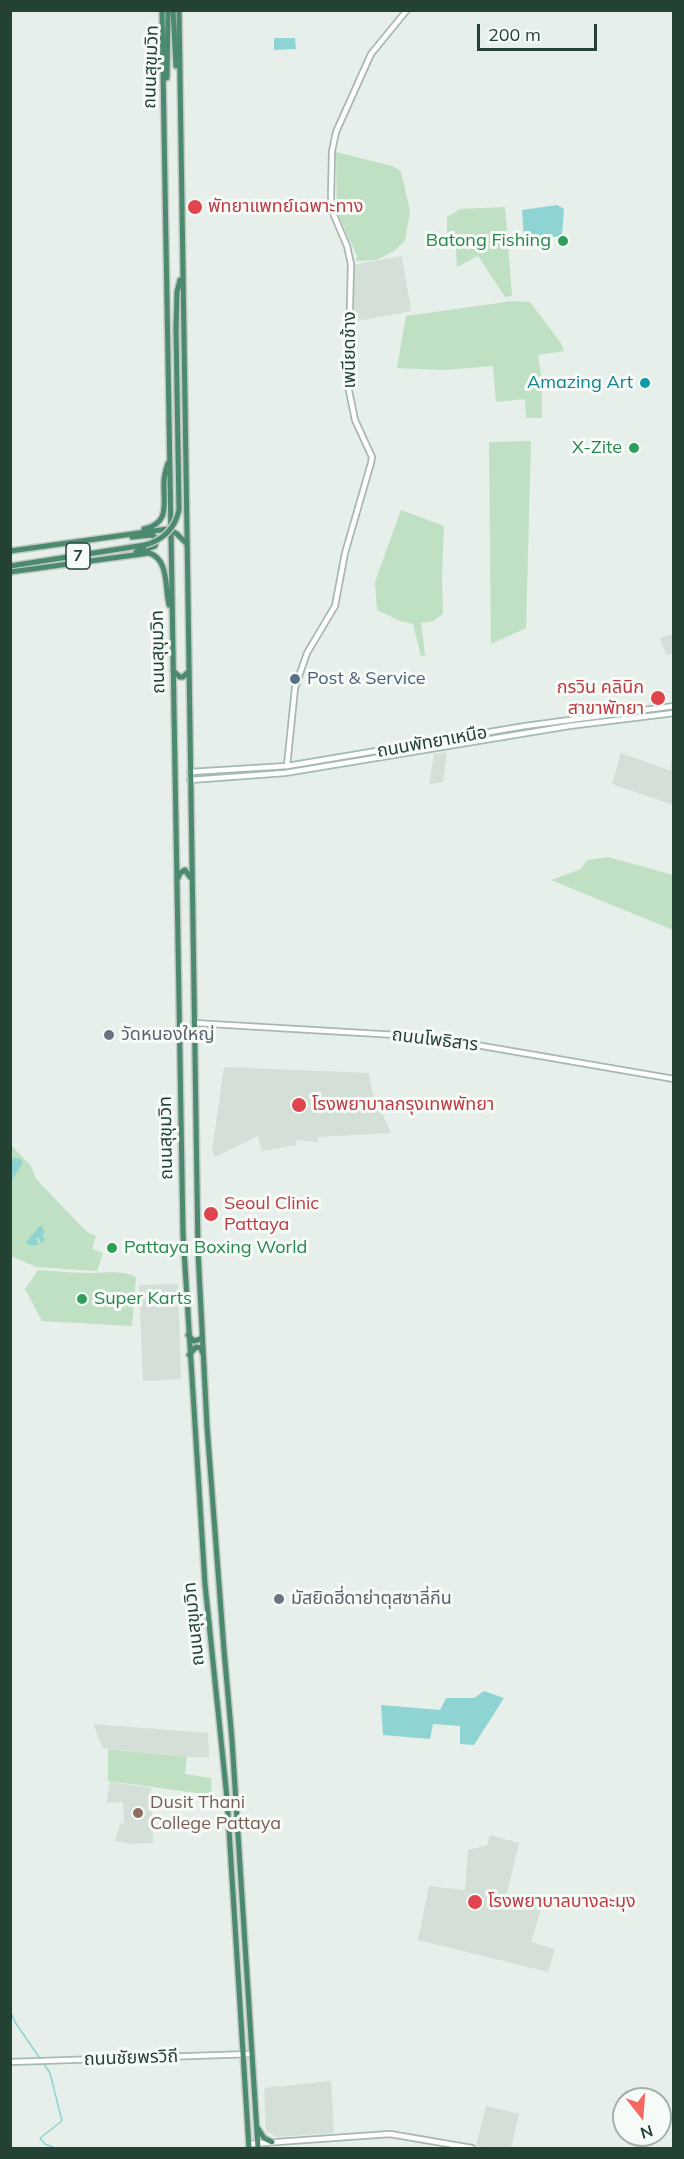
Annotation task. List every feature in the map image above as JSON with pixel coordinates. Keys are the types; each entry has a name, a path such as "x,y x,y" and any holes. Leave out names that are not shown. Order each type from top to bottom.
{"highway":[{"name":"ถนนสุขุมวิท","path":"162,10 181,1180 189,1355 204,1573 258,2146"},
{"name":"ถนนสุขุมวิท","path":"165,124 168,10"},
{"name":"ถนนสุขุมวิท","path":"173,10 180,124"},
{"name":"ถนนสุขุมวิท","path":"179,10 196,1196 203,1354 217,1563 231,1721 248,2054 249,2146"},
{"name":"7","path":"10,566 145,545 155,542 169,532 179,510 176,329 177,292 182,270"},
{"path":"92,538 147,528 160,520 165,509 164,481 170,450"},
{"path":"92,538 170,530 187,544"},
{"path":"92,538 152,536 157,539 155,546 120,556"},
{"name":"7","path":"10,551 92,538"},
{"path":"10,572 149,553 161,561 172,615"},
{"path":"173,671 177,676 183,677 188,670"},
{"path":"175,772 189,772"},
{"path":"175,780 190,780"},
{"path":"177,879 185,870 191,878"},
{"path":"188,1335 197,1342 201,1340 202,1334"},
{"path":"189,1355 196,1347 201,1348 203,1354"},
{"path":"218,1721 226,1725 231,1721"},
{"path":"256,2126 264,2138 272,2142"}],"street":[{"name":"เพนียดช้าง","path":"287,766 295,688 307,653 335,606 345,553 372,457 355,420 349,393 351,264 347,246 333,213 331,198 333,151 339,125 371,54 407,10"},
{"name":"ถนนพัทยาเหนือ","path":"189,772 287,766 525,726 674,706"},
{"name":"ถนนพัทยาเหนือ","path":"190,780 285,773 569,726 674,713"},
{"name":"ถนนโพธิสาร","path":"194,1023 430,1037 674,1079"},
{"name":"ถนนชัยพรวิถี","path":"10,2062 248,2054"},
{"path":"249,2146 272,2142 390,2134 472,2148"}],"shaded area":[{"path":"402,256 411,311 352,322 352,265"},
{"path":"673,634 673,654 666,655 660,638"},
{"path":"447,752 443,782 429,784 434,754"},
{"path":"621,753 671,771 671,761 673,761 673,805 612,784"},
{"name":"โรงพยาบาลกรุงเทพพัทยา","path":"224,1067 369,1073 373,1094 391,1133 318,1137 318,1142 296,1140 296,1145 262,1151 258,1136 215,1157 212,1150"},
{"path":"178,1284 181,1379 143,1381 139,1285"},
{"path":"93,1724 208,1733 209,1757 186,1757 103,1748"},
{"name":"Dusit Thani College Pattaya","path":"110,1782 151,1788 153,1843 130,1844 115,1841 120,1824 124,1823 123,1802 106,1803"},
{"name":"โรงพยาบาลบางละมุง","path":"490,1835 519,1843 506,1897 542,1907 531,1942 555,1949 548,1972 418,1940 429,1886 465,1890 468,1850 487,1845"},
{"path":"331,2081 334,2133 277,2137 266,2131 264,2088"},
{"path":"486,2106 519,2114 511,2148 476,2146"}],"green space":[{"path":"336,152 392,166 401,171 410,211 405,241 394,251 376,260 356,261 357,256 337,212"},
{"path":"505,207 512,296 505,297 478,256 457,267 455,231 447,233 447,217 460,209"},
{"path":"513,301 530,302 561,343 564,351 538,355 542,381 542,418 526,418 525,399 496,402 493,366 443,370 397,368 406,316"},
{"path":"531,441 526,628 491,644 489,442"},
{"path":"401,510 444,526 443,614 433,621 421,623 425,655 421,656 413,624 400,621 377,610 375,582"},
{"path":"608,857 673,875 673,930 551,880 581,869 587,860"},
{"path":"11,1145 31,1166 36,1179 87,1232 96,1236 92,1249 103,1253 97,1271 36,1267 11,1256"},
{"name":"Super Karts","path":"38,1270 121,1273 136,1277 132,1326 42,1321 25,1289"},
{"path":"108,1749 187,1757 185,1774 211,1778 212,1795 108,1781"}],"water":[{"path":"274,38 295,38 296,49 274,50"},
{"path":"557,205 564,209 562,236 524,240 522,210"},
{"path":"14,1158 21,1159 22,1164 11,1181 11,1161"},
{"path":"41,1225 45,1232 42,1236 45,1239 44,1242 41,1243 39,1238 36,1238 38,1245 28,1245 26,1242"},
{"path":"484,1691 504,1698 474,1745 460,1744 460,1726 433,1724 430,1739 383,1735 381,1705 440,1710 446,1698 474,1698"}],"waterway":[{"path":"10,2010 15,2022 41,2060"},
{"path":"44,2064 50,2073 62,2121 40,2138 45,2144 55,2148"}],"place":[{"name":"พัทยาแพทย์เฉพาะทาง","path":"195,207"},
{"name":"Batong Fishing","path":"563,241"},
{"name":"Amazing Art","path":"645,383"},
{"name":"X-Zite","path":"634,448"},
{"name":"Post & Service","path":"295,679"},
{"name":"กรวิน คลินิก สาขาพัทยา","path":"658,698"},
{"name":"วัดหนองใหญ่","path":"109,1035"},
{"name":"โรงพยาบาลกรุงเทพพัทยา","path":"299,1105"},
{"name":"Seoul Clinic Pattaya","path":"211,1214"},
{"name":"Pattaya Boxing World","path":"112,1248"},
{"name":"Super Karts","path":"82,1299"},
{"name":"มัสยิดฮี่ดาย่าตุสซาลี่กีน","path":"279,1599"},
{"name":"Dusit Thani College Pattaya","path":"138,1813"},
{"name":"โรงพยาบาลบางละมุง","path":"475,1902"}]}
